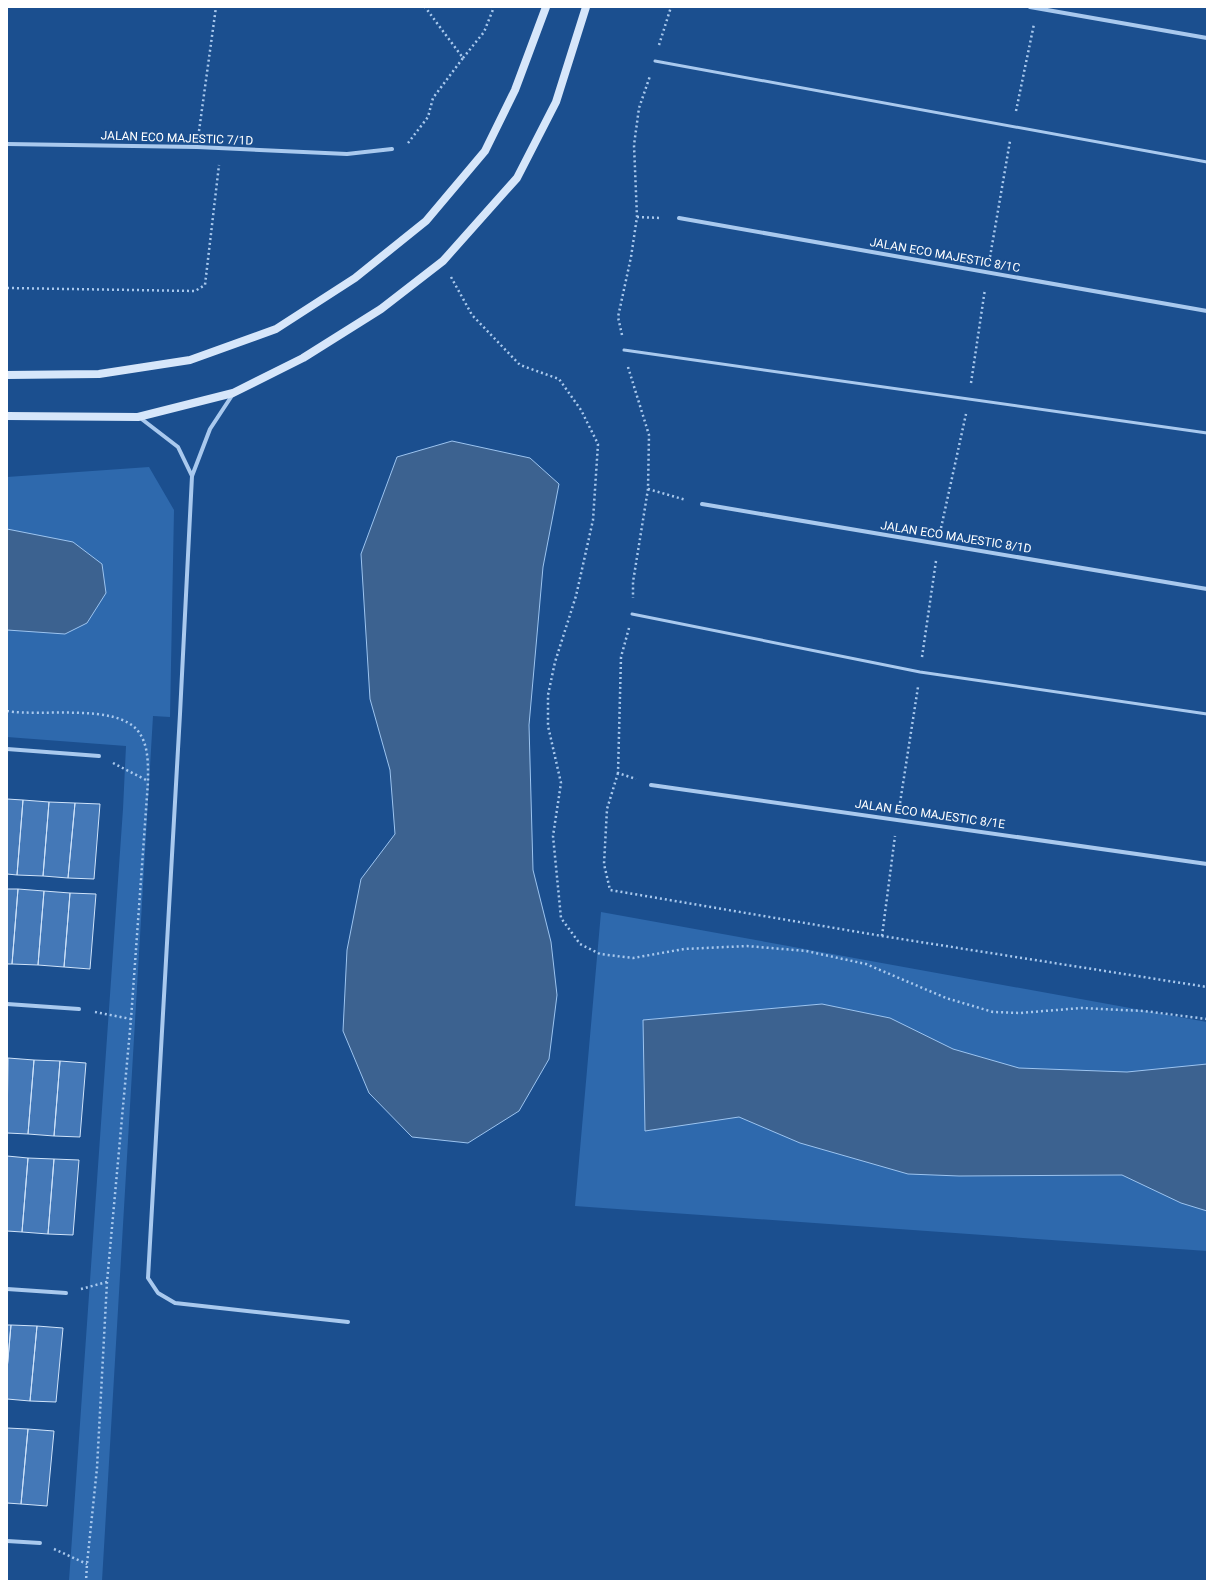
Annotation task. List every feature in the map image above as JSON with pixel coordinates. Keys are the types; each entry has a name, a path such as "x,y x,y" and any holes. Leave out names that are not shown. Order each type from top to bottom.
{"street":[{"path":"7,374 99,374 190,360 276,329 355,278 426,220 485,151 515,90 546,7"},
{"path":"7,416 138,417 234,393 303,358 381,309 442,261 517,178 556,102 586,7"},
{"path":"1030,7 1207,38"},
{"name":"JALAN ECO MAJESTIC 7/1D","path":"7,144 197,147 347,154 392,149"},
{"name":"JALAN ECO MAJESTIC 8/1C","path":"679,218 1207,311"},
{"path":"234,393 210,429 192,476 180,722 148,1278 158,1293 175,1304 348,1322"},
{"path":"138,417 178,447 192,476"},
{"name":"JALAN ECO MAJESTIC 8/1D","path":"702,504 1207,589"},
{"path":"7,749 99,756"},
{"name":"JALAN ECO MAJESTIC 8/1E","path":"651,785 1207,864"},
{"path":"7,1004 79,1009"},
{"path":"7,1289 66,1293"},
{"path":"7,1541 40,1543"}],"lane":[{"path":"655,61 1207,162"},
{"path":"624,350 1207,433"},
{"path":"632,614 920,672 1207,714"}],"path":[{"path":"197,147 216,7"},
{"path":"425,7 463,58"},
{"path":"392,149 406,145 428,117 433,98 484,32 494,7"},
{"path":"671,7 639,108 634,145 636,217 631,258 618,317 628,366 649,434 648,489 633,582 632,614 621,657 618,773 607,809 604,864 610,890 882,936 1207,987"},
{"path":"882,936 897,820 938,544 968,400 1013,126 1037,8"},
{"path":"7,288 195,290 205,285 221,149"},
{"path":"636,217 679,218"},
{"path":"442,261 472,315 520,365 559,379 581,410 598,444 593,520 576,596 555,662 548,695 548,726 560,784 553,836 560,918 580,944 600,954 633,958 684,949 747,946 806,951 866,964 946,998 993,1012 1020,1013 1081,1008 1144,1011 1207,1019"},
{"path":"648,489 702,504"},
{"path":"7,711 24,714 82,713 111,715 124,721 138,731 147,752 148,782 132,1019 107,1282 97,1468 86,1581"},
{"path":"99,756 148,782"},
{"path":"618,773 651,785"},
{"path":"79,1009 132,1019"},
{"path":"66,1293 107,1282"},
{"path":"40,1543 87,1564"}],"shaded area":[{"path":"452,441 530,458 559,484 543,567 529,725 533,870 551,942 557,995 549,1059 519,1111 468,1143 412,1137 369,1093 343,1031 347,950 361,879 395,834 390,770 370,699 361,554 397,457"},
{"path":"149,467 174,510 170,717 153,716 102,1581 69,1581 123,809 126,746 7,737 7,477"},
{"path":"7,529 73,542 102,564 106,593 87,623 65,634 7,630"},
{"path":"601,912 1207,1022 1207,1251 575,1206"},
{"path":"822,1004 890,1018 953,1049 1019,1068 1127,1072 1207,1064 1207,1211 1181,1203 1122,1175 959,1176 908,1174 800,1143 739,1117 645,1131 643,1020"}],"building":[{"path":"7,799 23,800 17,875 7,874"},
{"path":"23,800 49,802 43,876 17,875"},
{"path":"49,802 75,803 68,878 43,876"},
{"path":"75,803 100,804 94,879 68,878"},
{"path":"7,889 18,889 12,964 7,964"},
{"path":"18,889 44,891 38,965 12,964"},
{"path":"44,891 70,893 64,967 38,965"},
{"path":"70,893 96,894 90,969 64,967"},
{"path":"8,1058 34,1060 28,1134 7,1133"},
{"path":"34,1060 60,1061 54,1136 28,1134"},
{"path":"60,1061 86,1063 80,1137 54,1136"},
{"path":"7,1156 28,1158 22,1232 7,1231"},
{"path":"28,1158 54,1159 48,1234 22,1232"},
{"path":"54,1159 79,1160 73,1235 48,1234"},
{"path":"7,1325 11,1325 7,1370"},
{"path":"11,1325 37,1326 30,1401 7,1399 7,1370"},
{"path":"37,1326 63,1328 56,1402 30,1401"},
{"path":"7,1428 28,1429 21,1504 7,1503"},
{"path":"28,1429 54,1431 47,1506 21,1504"}]}
